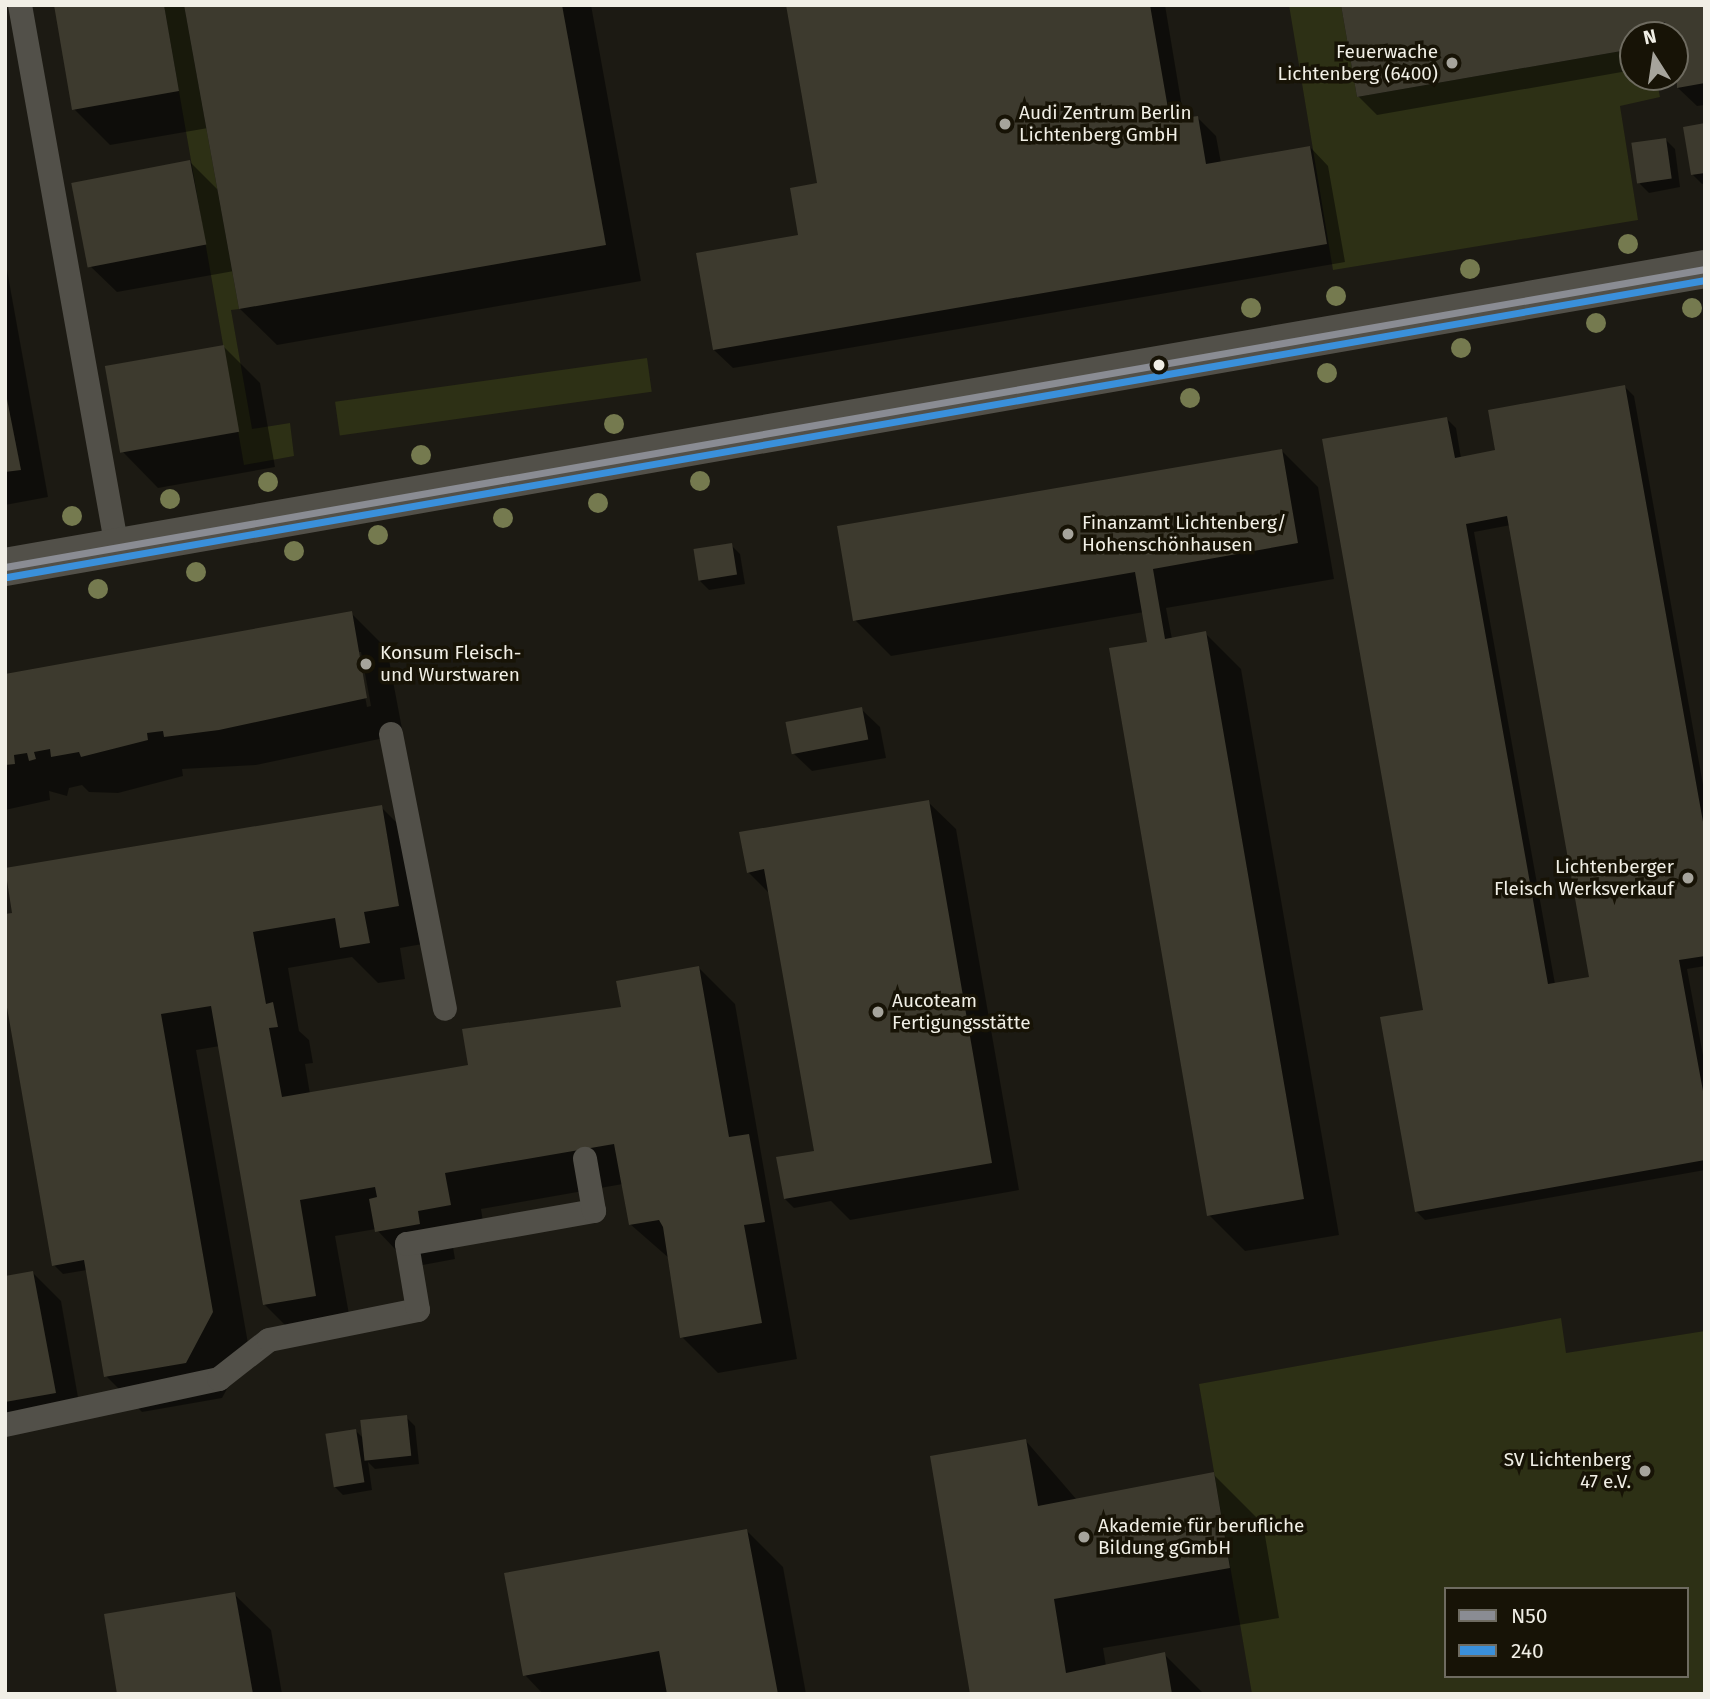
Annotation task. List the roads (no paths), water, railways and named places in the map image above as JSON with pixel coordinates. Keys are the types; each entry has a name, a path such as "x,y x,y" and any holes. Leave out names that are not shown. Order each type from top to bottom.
{"street":[{"path":"5,567 1705,269"}],"lane":[{"path":"20,5 117,548"},
{"path":"391,734 445,1009"},
{"path":"5,1425 219,1380 269,1340 418,1310 407,1244 594,1211 585,1159"}],"place":[{"name":"Feuerwache Lichtenberg (6400)","path":"1452,63"},
{"name":"Audi Zentrum Berlin Lichtenberg GmbH","path":"1005,124"},
{"name":"Finanzamt Lichtenberg/ Hohenschönhausen","path":"1068,534"},
{"name":"Konsum Fleisch- und Wurstwaren","path":"366,664"},
{"name":"Lichtenberger Fleisch Werksverkauf","path":"1688,878"},
{"name":"Aucoteam Fertigungsstätte","path":"878,1012"},
{"name":"SV Lichtenberg 47 e.V.","path":"1645,1471"},
{"name":"Akademie für berufliche Bildung gGmbH","path":"1084,1537"}]}
